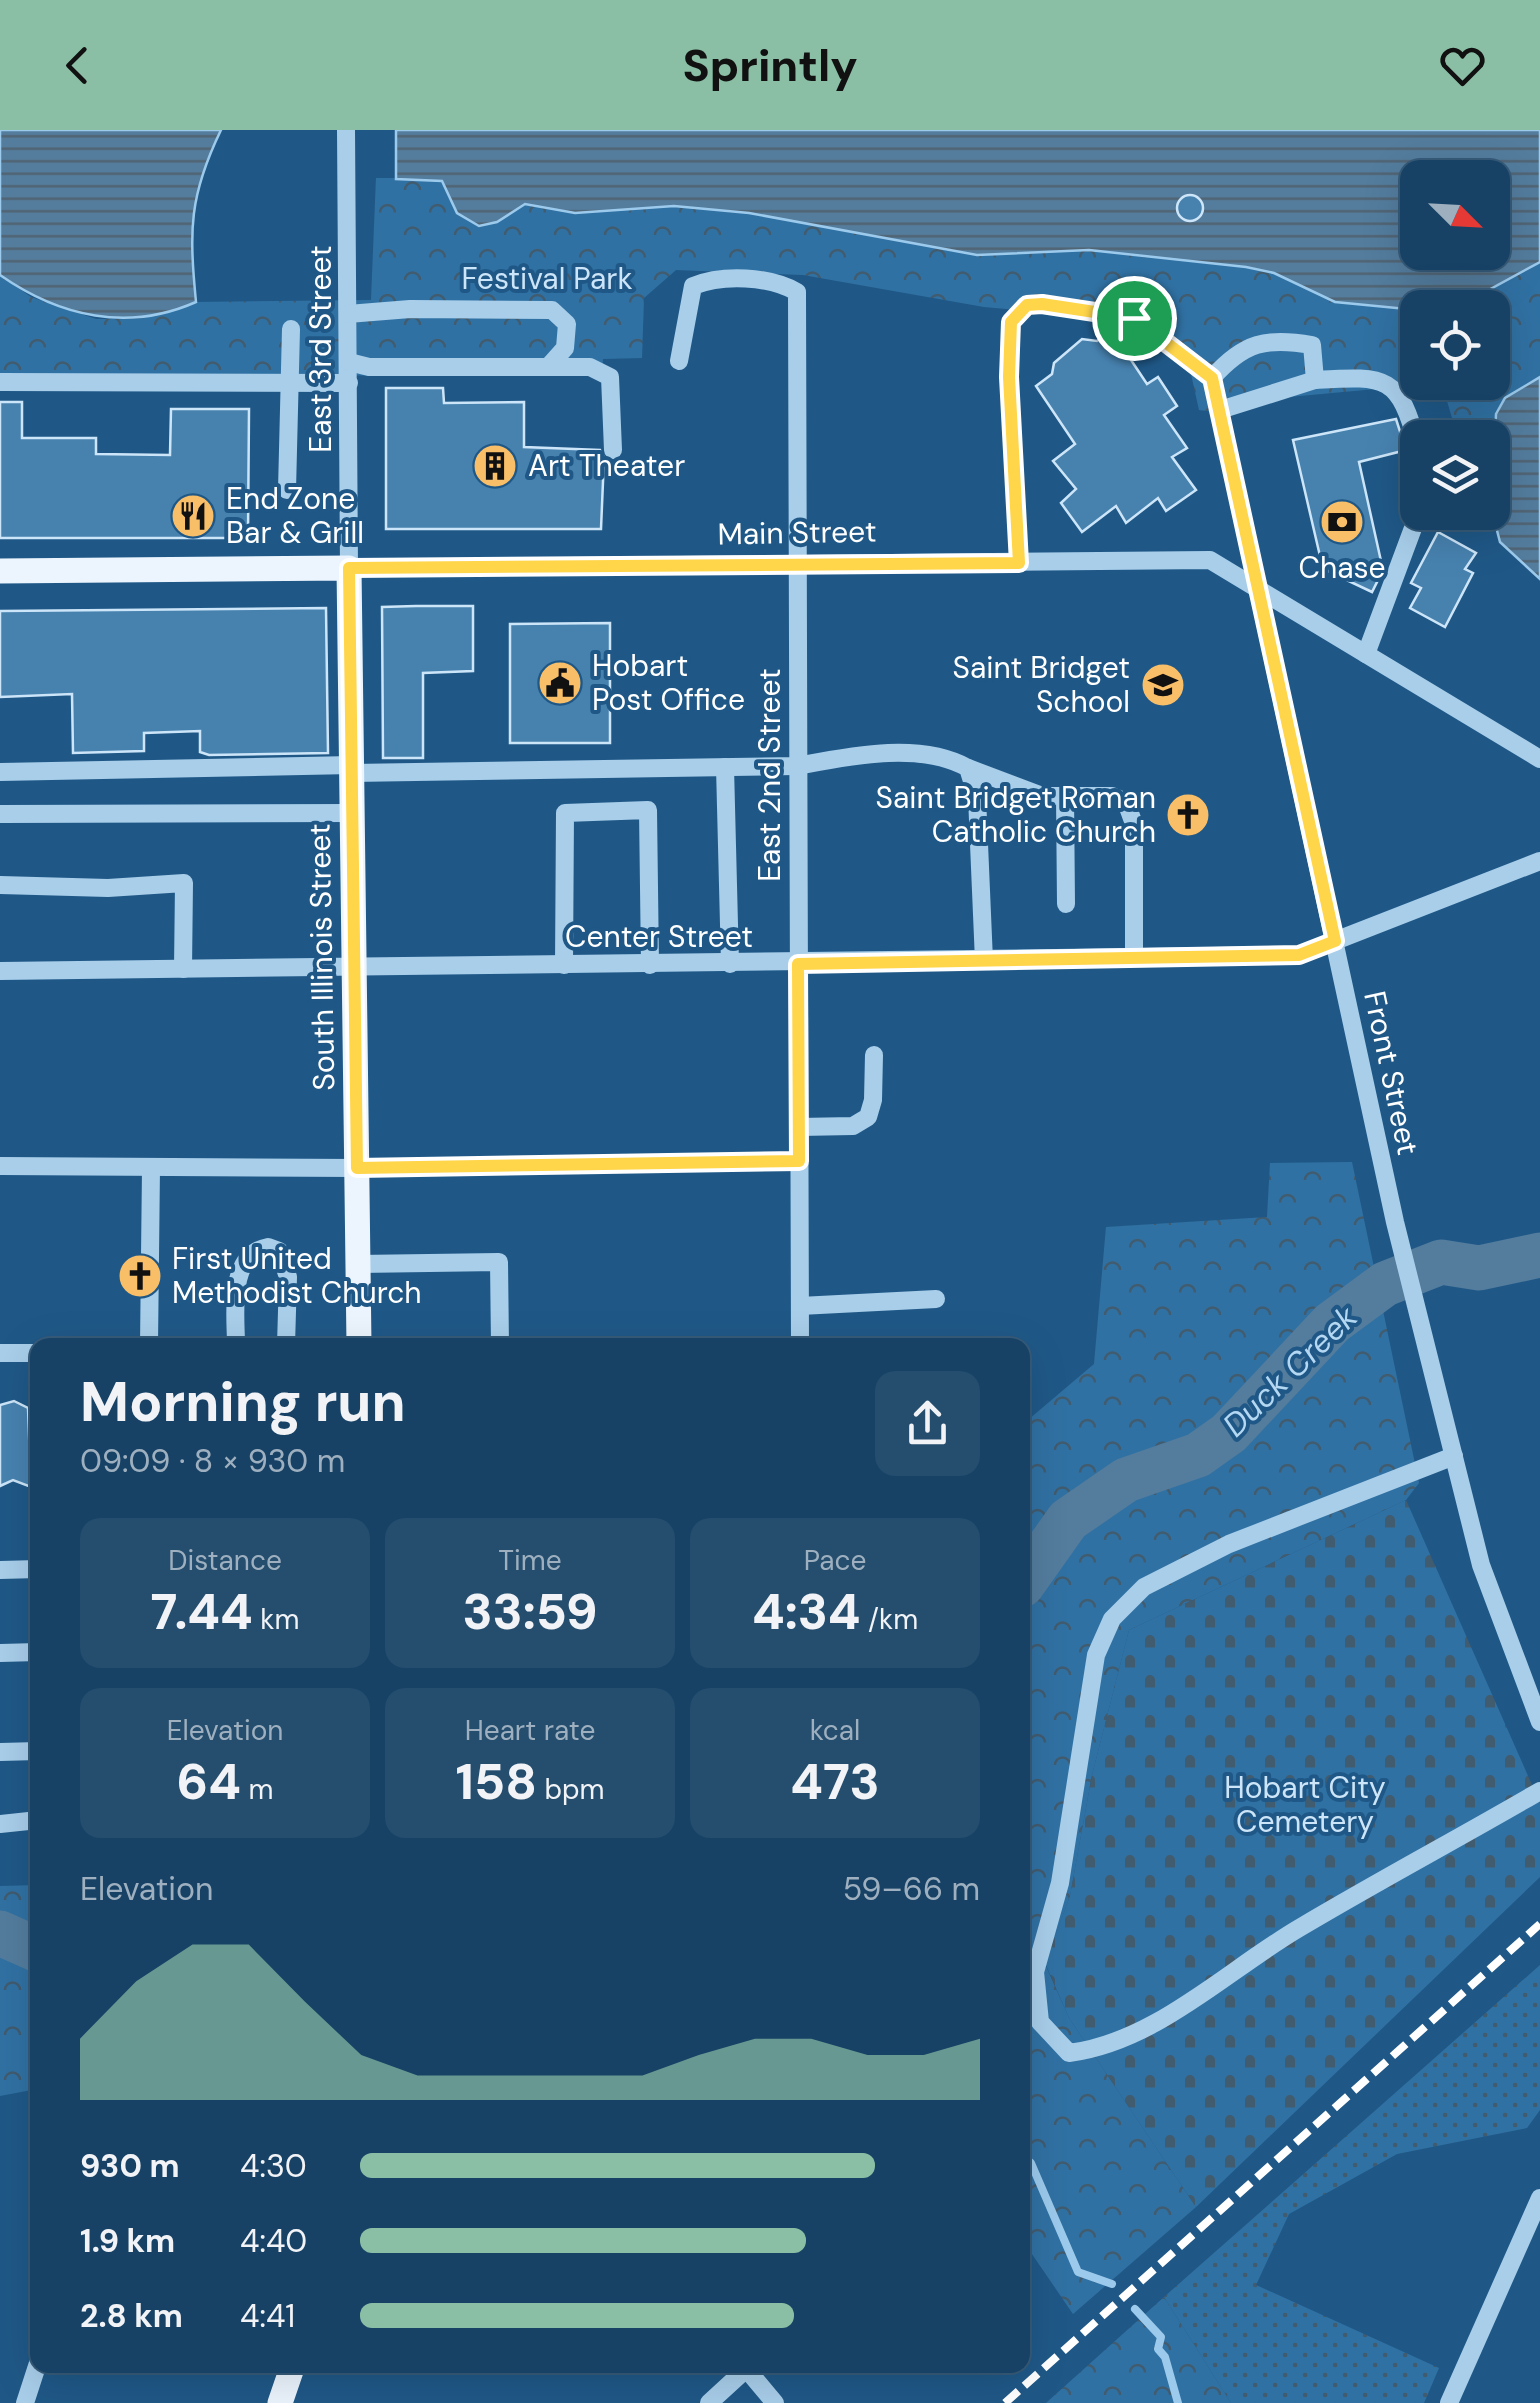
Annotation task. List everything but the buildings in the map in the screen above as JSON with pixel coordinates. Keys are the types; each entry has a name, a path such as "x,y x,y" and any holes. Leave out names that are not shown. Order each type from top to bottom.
{"main road":[{"name":"Main Street","path":"0,572 349,568"},
{"name":"South Illinois Street","path":"349,568 359,1338"},
{"path":"280,2403 290,2373"}],"street":[{"name":"East 3rd Street","path":"346,130 349,568"},
{"name":"East 2nd Street","path":"679,360 694,286 711,279 778,282 796,292 800,384 800,1338"},
{"path":"1019,563 1009,377 1011,322 1027,305 1134,318 1212,378 1233,354 1276,338 1312,345 1315,380"},
{"path":"348,314 410,309 552,310 567,324 565,348 548,367"},
{"path":"287,490 291,330"},
{"path":"348,362 369,367 590,367 610,378 613,450"},
{"path":"1221,418 1315,380 1375,376 1391,384 1407,406 1411,420"},
{"name":"Front Street","path":"1212,378 1396,1222 1431,1366 1481,1565 1540,1722"},
{"path":"0,382 349,383"},
{"path":"1366,654 1411,530"},
{"name":"Main Street","path":"349,568 1210,560 1540,759"},
{"path":"0,772 797,766 849,756 945,755 968,768 1042,796 1112,796 1126,802 1134,824 1134,958"},
{"path":"725,767 730,964"},
{"path":"968,768 977,798 984,961"},
{"path":"1065,796 1066,904"},
{"path":"564,965 566,812 648,810 650,965"},
{"path":"0,814 352,813"},
{"name":"Center Street","path":"0,971 1299,955 1540,861"},
{"path":"0,885 108,888 184,883 183,968"},
{"path":"799,1127 854,1126 868,1118 874,1100 874,1055"},
{"path":"0,1166 357,1168 799,1161"},
{"path":"149,1338 151,1168"},
{"path":"236,1338 240,1271 248,1256 268,1246 279,1251 288,1277 286,1338"},
{"path":"358,1264 499,1262 500,1338"},
{"path":"800,1306 936,1298"},
{"path":"0,1353 30,1353"},
{"path":"1454,1456 1229,1544 1144,1587 1112,1619 1096,1655 1060,1882 1036,1972 1040,2022 1069,2053 1105,2048 1159,2019 1298,1928 1540,1791"},
{"path":"0,1570 30,1569"},
{"path":"0,1653 30,1652"},
{"path":"0,1752 30,1751"},
{"path":"0,1824 30,1821"},
{"path":"1450,2403 1540,2198"},
{"path":"25,2403 35,2373"},
{"path":"709,2403 739,2373"},
{"path":"750,2373 776,2403"}],"green space":[{"name":"Festival Park","path":"376,178 623,178 1428,288 1465,270 1510,270 1510,248 1540,234 1540,377 1510,397 1510,290 1400,290 1400,391 1386,388 1268,399 1223,413 1199,410 1189,365 1131,320 984,307 803,275 676,270 644,298 642,358 603,359 602,374 0,378 0,275 31,297 96,319 141,319 196,302 371,300"},
{"name":"Festival Park","path":"1442,400 1508,400 1497,420 1453,420 1447,401"},
{"path":"1352,1162 1419,1483 1406,1500 1129,1630 1092,1775 1070,1896 1045,1964 1069,2018 1196,2207 1073,2314 1030,2251 1030,1418 1094,1364 1106,1227 1267,1217 1270,1163"},
{"name":"Hobart City Cemetery","path":"1406,1500 1540,1803 1540,1877 1196,2207 1069,2018 1045,1963 1070,1896 1092,1775 1129,1630"},
{"path":"30,1885 30,2090 0,2096 0,1886"},
{"path":"1540,1965 1540,2110 1527,2128 1397,2154 1289,2214 1256,2285 1439,2368 1424,2403 1231,2403 1164,2297"},
{"path":"1164,2297 1231,2403 1046,2403"}],"shaded area":[{"path":"0,130 221,130 210,153 194,214 196,302 145,316 95,315 46,301 0,275"},
{"path":"396,130 1540,130 1540,262 1489,290 1400,290 1400,308 1335,302 1274,273 1246,267 1089,250 977,255 749,213 674,206 575,213 525,204 497,222 479,226 457,213 442,181 396,179"},
{"path":"1540,377 1540,579 1500,542 1497,530 1510,530 1510,420 1496,420 1510,395"}],"waterway":[{"name":"Duck Creek","path":"1030,1574 1068,1520 1126,1480 1198,1455 1229,1433 1332,1323 1385,1284 1441,1262 1479,1268 1540,1255"},
{"name":"Duck Creek","path":"0,1933 30,1946"},
{"path":"1030,2162 1078,2272 1112,2284"},
{"path":"1135,2309 1161,2337 1158,2349 1165,2357 1178,2403"}],"railway":[{"path":"1005,2403 1540,1924"}],"place":[{"name":"Art Theater","path":"495,466"},
{"name":"End Zone Bar & Grill","path":"193,516"},
{"name":"Chase","path":"1342,522"},
{"name":"Hobart Post Office","path":"560,683"},
{"name":"Saint Bridget School","path":"1163,685"},
{"name":"Saint Bridget Roman Catholic Church","path":"1188,815"},
{"name":"First United Methodist Church","path":"140,1276"}],"route":[{"path":"1042,304 1134,318 1212,378 1335,941 1299,955 798,964 799,1161 357,1168 349,568 1019,563 1009,377 1011,322 1027,305 1042,304"}]}
